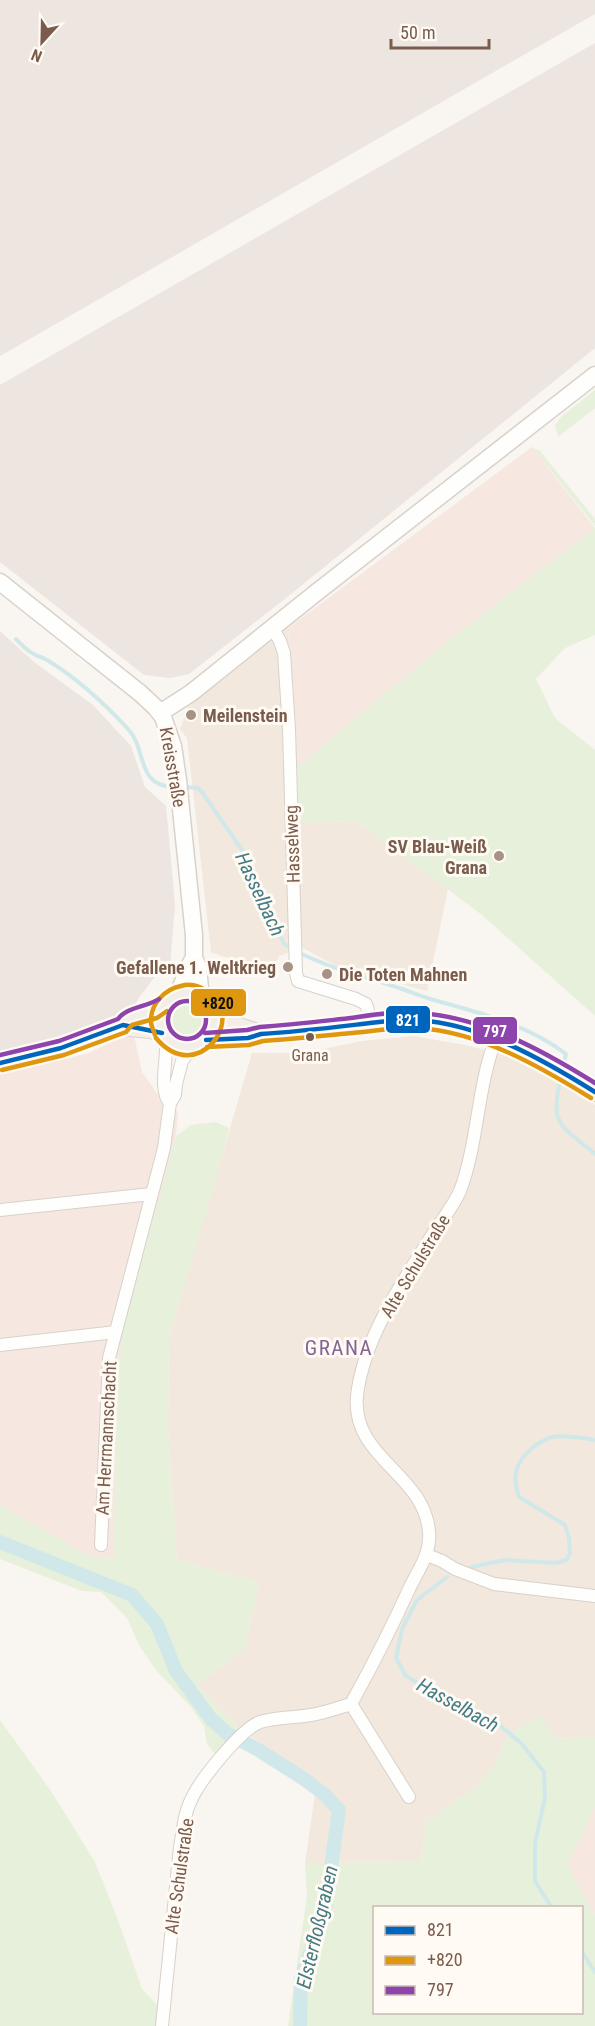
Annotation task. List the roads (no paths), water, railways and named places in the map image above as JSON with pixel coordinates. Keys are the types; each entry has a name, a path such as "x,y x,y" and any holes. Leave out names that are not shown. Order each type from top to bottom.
{"main road":[{"path":"160,713 191,693 595,375"},
{"name":"Kreisstraße","path":"0,582 140,693 160,713 166,724 178,780 194,935 194,958 198,967 203,997"},
{"name":"Kreisstraße","path":"170,999 183,986 187,967 194,958"},
{"path":"0,1063 54,1051 123,1025 127,1019 154,1011 170,999 190,992 203,997 221,1020 261,1035"},
{"path":"164,1036 159,1019 170,999"},
{"path":"199,1044 214,1028 214,1013"},
{"path":"123,1025 131,1028 153,1029 178,1047 217,1038 252,1039 261,1035 371,1019 439,1022 495,1041 550,1065 595,1092"}],"street":[{"name":"Hasselweg","path":"272,627 284,652 298,981 366,1004 371,1019"},
{"name":"Am Herrmannschacht","path":"164,1036 168,1050 164,1083 165,1097 170,1103"},
{"name":"Alte Schulstraße","path":"162,2026 184,1820 191,1799 200,1784 236,1741 258,1723 282,1717 310,1715 351,1704 384,1644 427,1555 429,1532 423,1510 408,1484 369,1444 358,1421 357,1400 360,1375 376,1330 416,1260 459,1192 495,1041"},
{"name":"Am Herrmannschacht","path":"101,1545 108,1362 164,1148 170,1103 175,1095 182,1061 199,1044"},
{"path":"0,1210 151,1194"},
{"name":"Am Herrmannschacht","path":"0,1345 116,1332"},
{"path":"427,1555 494,1584 595,1596"},
{"path":"351,1704 409,1797"}],"waterway":[{"name":"Hasselbach","path":"16,639 29,651 69,675 100,700 134,737 144,765 153,780 161,785 173,787"},
{"name":"Hasselbach","path":"184,787 198,788 202,792 242,850 284,944 292,948"},
{"name":"Hasselbach","path":"298,952 333,967 522,1028 566,1054 563,1067"},
{"name":"Hasselbach","path":"561,1077 556,1105 560,1123 595,1154"},
{"name":"Hasselbach","path":"471,1567 505,1560 557,1563 566,1560 570,1554 565,1525 519,1497 516,1473 524,1456 546,1439 561,1436 595,1440"},
{"name":"Elsterfloßgraben","path":"0,1542 132,1595 157,1624 176,1671 211,1719 228,1734 257,1749 304,1779 324,1794 339,1810 325,1911 301,1978 300,2026"},
{"name":"Hasselbach","path":"447,1577 417,1600 402,1629 396,1658 406,1676 435,1693 487,1715 521,1743 544,1772 545,1798 535,1843 535,1881 551,1906"},
{"name":"Hasselbach","path":"583,1954 595,1972"}],"place":[{"name":"Meilenstein","path":"191,715"},
{"name":"SV Blau-Weiß Grana","path":"499,856"},
{"name":"Gefallene 1. Weltkrieg","path":"288,967"},
{"name":"Die Toten Mahnen","path":"327,974"},
{"name":"Grana","path":"310,1037"}],"district":[{"name":"GRANA","path":"339,1348"}]}
